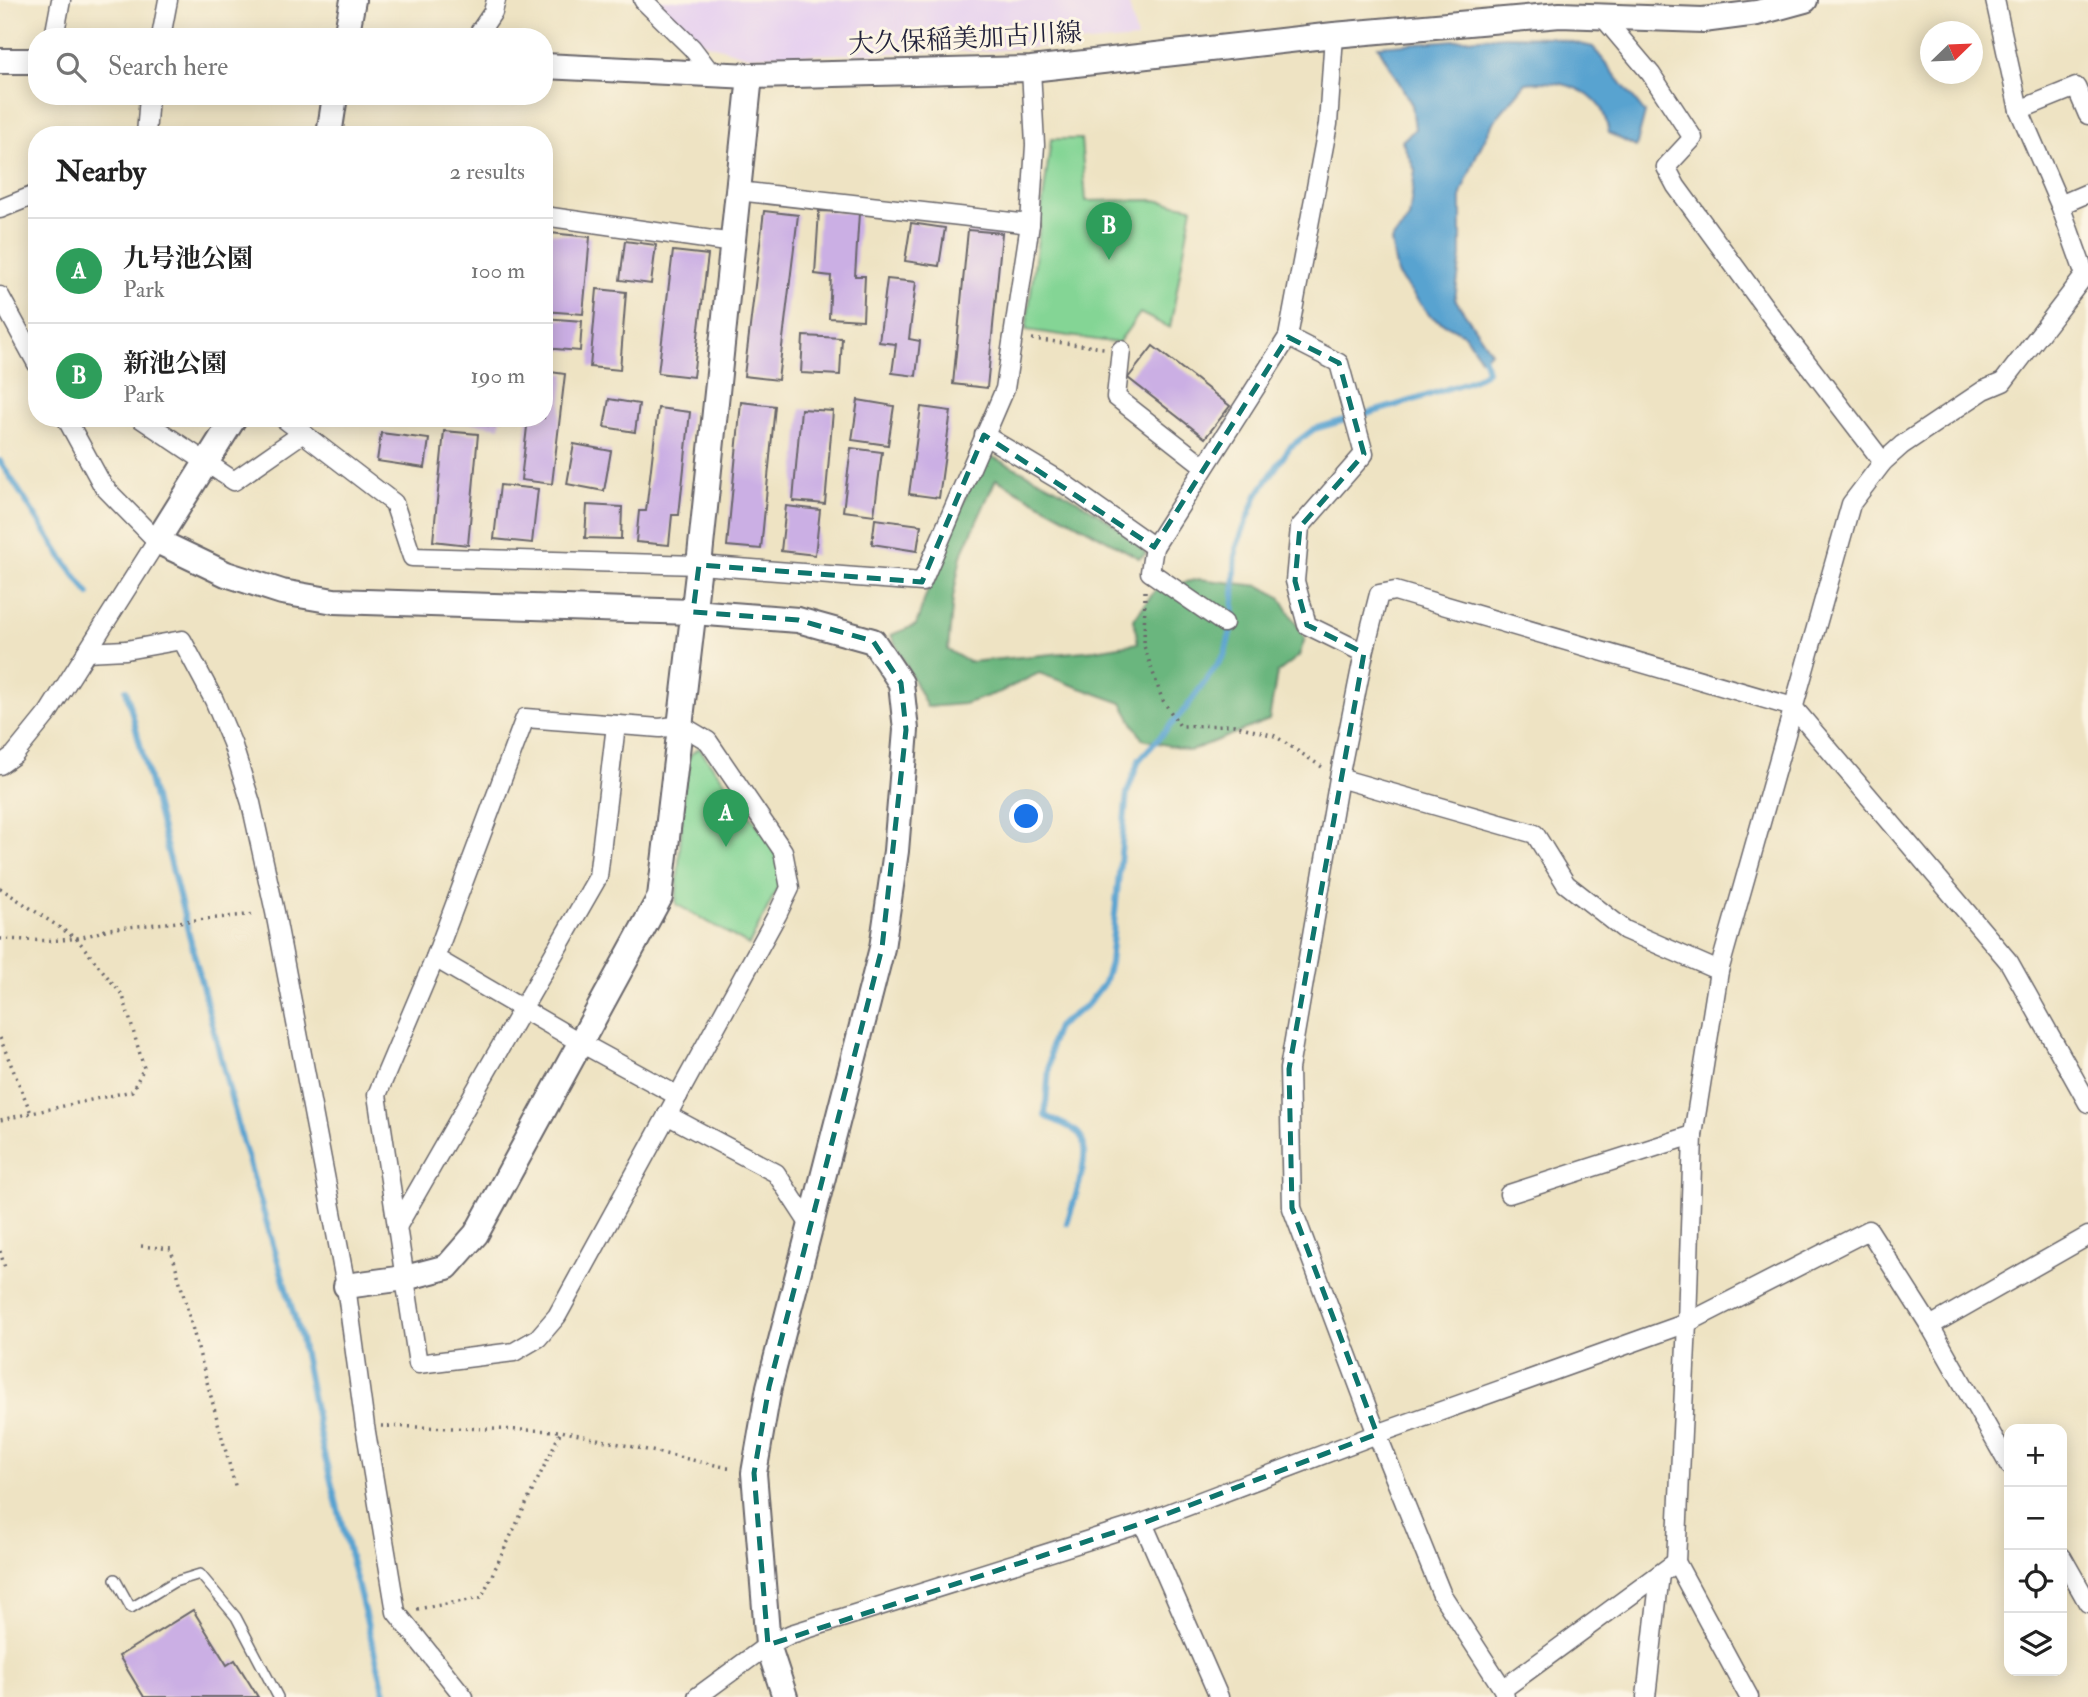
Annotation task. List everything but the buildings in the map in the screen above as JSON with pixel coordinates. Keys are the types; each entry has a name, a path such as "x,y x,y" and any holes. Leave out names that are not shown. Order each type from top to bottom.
{"street":[{"path":"56,28 61,0"},
{"path":"163,28 168,0"},
{"path":"348,28 353,0"},
{"path":"482,28 493,12 496,0"},
{"path":"643,0 692,48 711,73"},
{"name":"大久保稲美加古川線","path":"553,66 750,76 1031,69 1557,8 1602,16 1703,20 1757,12 1805,0"},
{"path":"1749,1697 1676,1562 1693,1135 1719,971 1851,505 1883,462 1902,445 1984,390 2003,382 2086,277 2060,205 2019,110 1995,0"},
{"path":"1602,16 1651,74 1693,138 1666,167 1676,187 1883,462"},
{"path":"1224,623 1150,572 1154,547 1288,337 1328,124 1334,34"},
{"path":"0,61 28,61"},
{"path":"295,427 394,503 412,557 699,565 922,582 1005,389 1030,224 1035,145 1031,69"},
{"path":"346,1286 405,1278 446,1267 476,1234 660,897 699,565 750,76"},
{"path":"2019,110 2076,87 2088,115"},
{"path":"147,126 148,105"},
{"path":"330,126 334,105"},
{"path":"738,191 1030,224"},
{"path":"2060,205 2088,193"},
{"path":"0,209 28,198"},
{"path":"553,217 733,243"},
{"path":"0,296 28,342"},
{"path":"1288,337 1339,363 1364,454 1300,527 1295,581 1307,625 1364,653"},
{"path":"1121,350 1116,397 1205,466"},
{"path":"71,427 103,486 157,541 226,574 282,592 334,601 693,612 798,620 873,641 901,682 906,730 896,851 882,948 769,1387 754,1473 768,1645 785,1697"},
{"path":"153,427 234,481 303,433"},
{"path":"0,765 14,755 43,719 227,427"},
{"path":"984,435 1059,480 1154,547"},
{"path":"1676,1562 1504,1693 1442,1595 1377,1434 1292,1208 1289,1069 1339,778 1364,653 1379,594 1395,591 1793,708 2009,961 2088,1103"},
{"path":"86,652 126,650 182,640 214,700 232,743 251,803 275,912 346,1286 365,1426 396,1612 464,1697"},
{"path":"525,718 660,728 681,725 708,741 783,851 790,888 556,1316 538,1338 514,1352 418,1364 377,1095 435,958 525,718"},
{"path":"397,1227 598,877 616,725"},
{"path":"1339,778 1535,834 1566,884 1625,929 1719,971"},
{"path":"435,958 678,1096"},
{"path":"667,1115 776,1173 810,1225"},
{"path":"1509,1194 1693,1135"},
{"path":"697,1697 768,1645 791,1634 1143,1522 1377,1434 1687,1323 1869,1230 1930,1326 2004,1456"},
{"path":"1930,1326 2088,1236"},
{"path":"1143,1522 1219,1697"},
{"path":"2067,1566 2088,1603"},
{"path":"1646,1697 1660,1574"}],"lane":[{"path":"116,1579 131,1608 174,1582 200,1574 236,1617 278,1697"}],"path":[{"path":"1012,336 1121,350"},
{"path":"1150,572 1144,596 1144,646 1162,699 1180,726 1234,725 1275,736 1339,778"},
{"path":"0,888 77,939 123,996 144,1068 132,1091 0,1120"},
{"path":"0,939 65,941 108,929 275,912"},
{"path":"0,1038 31,1113"},
{"path":"141,1246 172,1249 236,1489"},
{"path":"0,1251 5,1268"},
{"path":"365,1426 561,1431 754,1473"},
{"path":"396,1612 481,1598 561,1431"}],"highlighted area":[{"path":"1288,337 1339,363 1364,454 1300,527 1295,581 1307,625 1364,653 1289,1069 1292,1208 1377,1434 1143,1523 768,1645 754,1473 769,1387 882,948 906,730 901,683 873,641 798,620 693,612 699,565 922,582 984,435 1154,547"}],"shaded area":[{"path":"654,0 1128,0 1137,39 989,51 748,56 695,40"}],"green space":[{"path":"1051,139 1081,139 1086,201 1154,200 1192,207 1170,328 1140,313 1118,343 1026,330"},
{"path":"984,453 1071,496 1113,524 1146,554 1139,558 996,479 961,556 953,598 948,650 969,662 1095,650 1138,643 1134,619 1156,589 1199,579 1260,586 1280,597 1305,638 1299,656 1277,673 1269,720 1190,751 1142,739 1122,703 1039,673 1000,692 964,704 927,707 891,635 916,625 930,583"},
{"path":"699,748 769,840 776,855 781,881 749,945 676,904 686,762"}],"water":[{"path":"1505,36 1550,37 1593,47 1645,113 1636,147 1609,133 1602,110 1585,93 1566,85 1536,82 1526,83 1494,121 1461,194 1461,257 1455,299 1491,352 1480,358 1465,335 1430,316 1397,274 1391,241 1409,218 1415,170 1402,141 1415,129 1412,105 1378,46"}],"waterway":[{"path":"1067,1223 1081,1177 1084,1152 1079,1134 1045,1116 1051,1044 1057,1027 1088,1004 1104,983 1110,963 1127,793 1139,760 1186,708 1225,654 1233,621 1236,548 1257,495 1290,447 1314,429 1473,380 1487,371 1482,350"},
{"path":"0,461 61,556 89,594"},
{"path":"126,690 241,1136 301,1339 322,1446 386,1697"}],"place":[{"name":"新池公園","path":"1109,260"},
{"name":"九号池公園","path":"726,847"}]}
